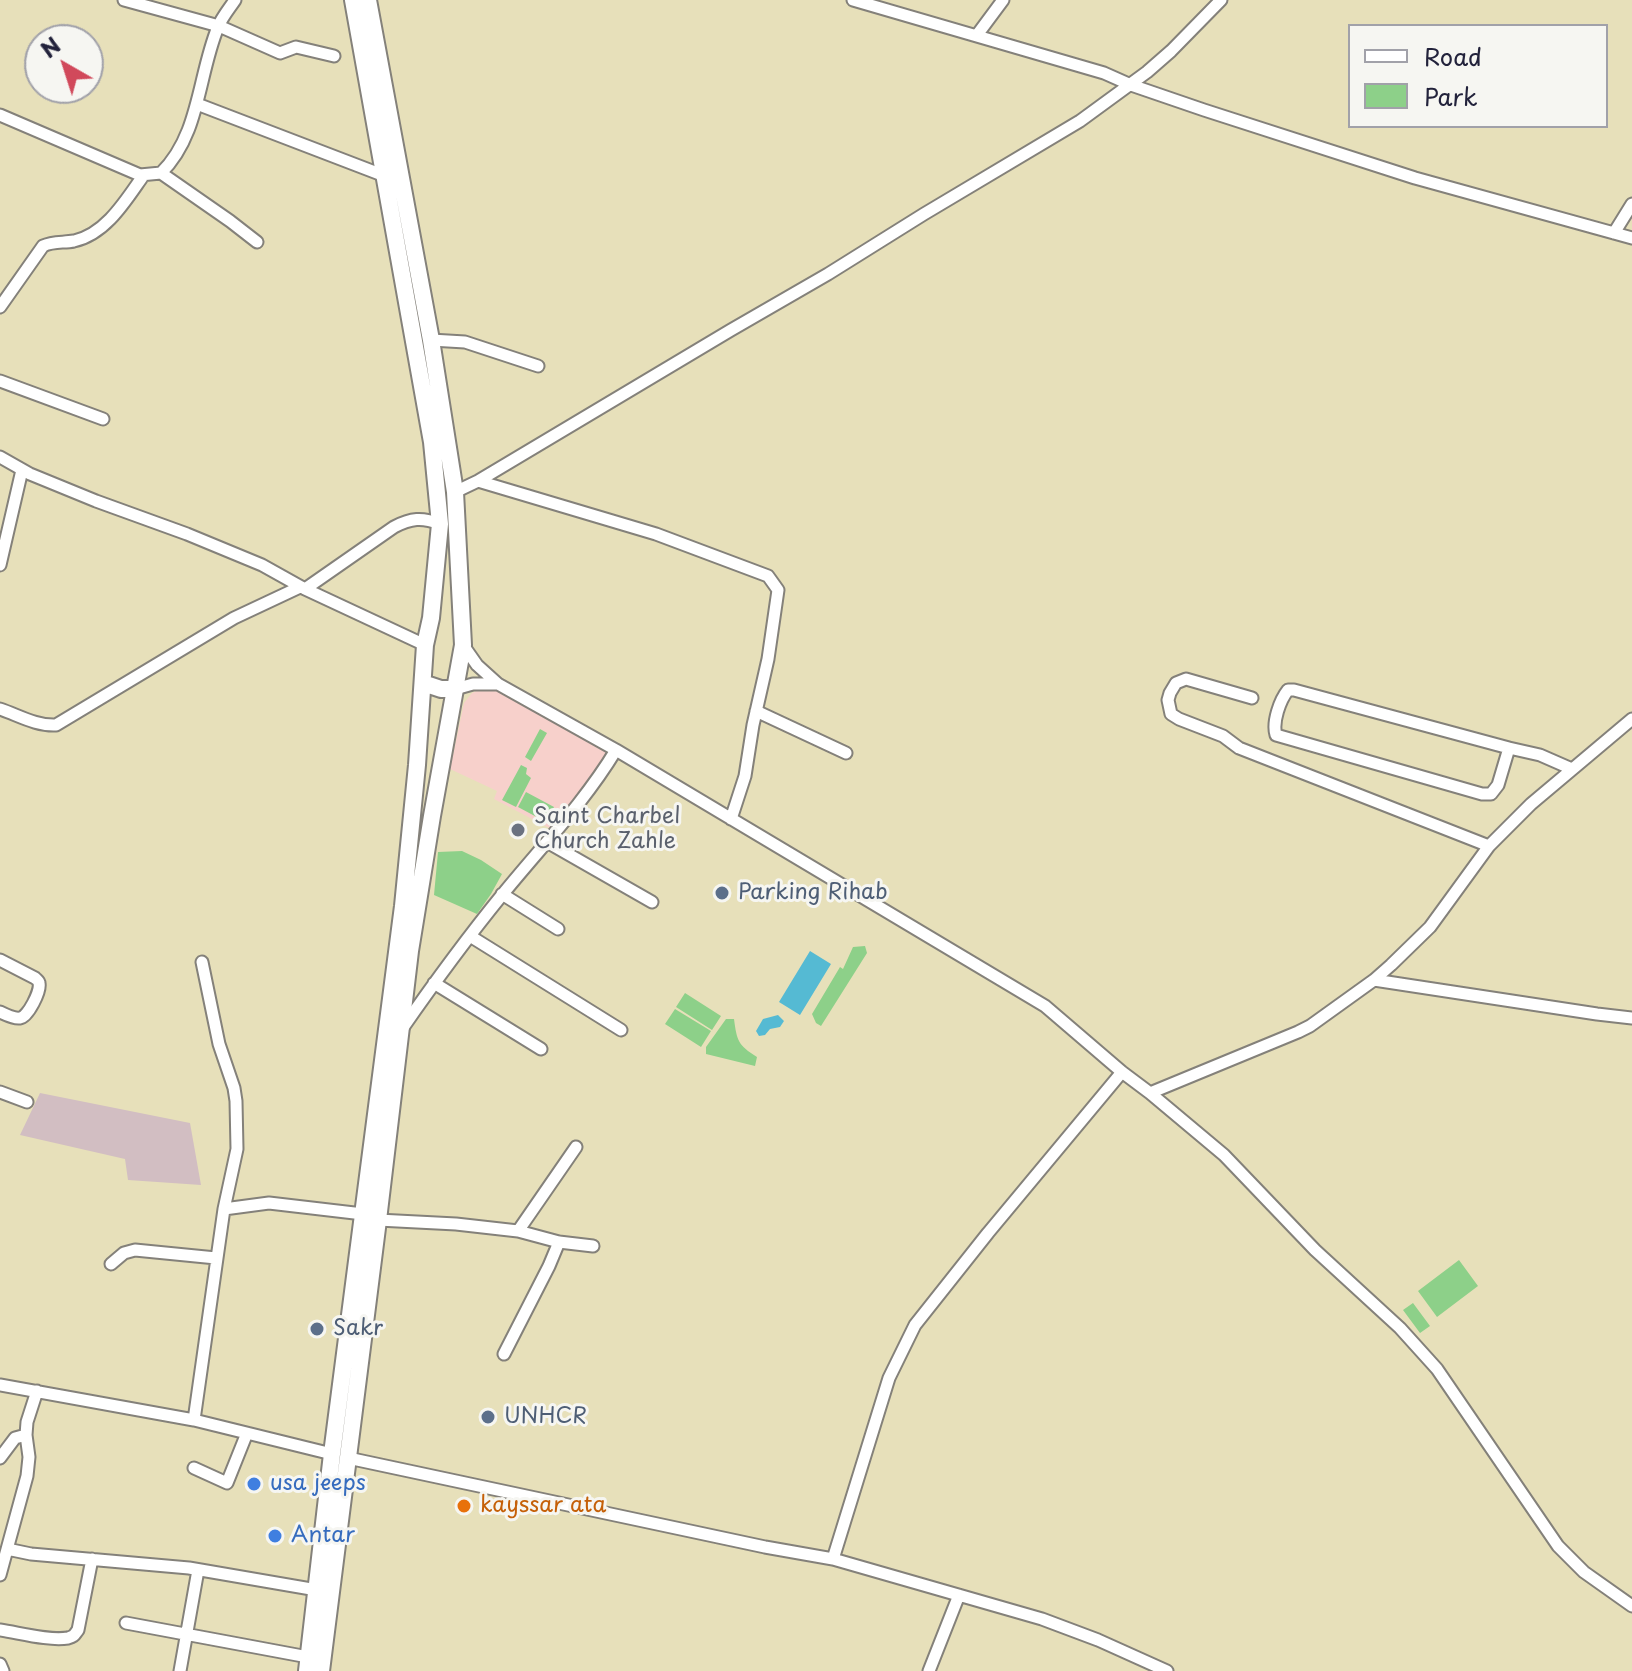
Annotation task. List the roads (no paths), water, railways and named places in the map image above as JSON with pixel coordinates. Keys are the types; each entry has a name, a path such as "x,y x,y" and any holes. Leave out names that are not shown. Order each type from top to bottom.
{"highway":[{"path":"321,1671 340,1456 371,1217 403,906 425,645 431,618 440,524 432,442 353,0"},
{"path":"368,0 431,340 455,492 463,621 463,645 415,916 402,1029 371,1217"},
{"path":"431,618 450,613 463,621"},
{"path":"423,683 441,689 455,689"},
{"path":"308,1664 340,1456"}],"street":[{"path":"0,115 143,176 161,173 178,153 197,104 219,26 235,0"},
{"path":"853,0 1104,73 1204,110 1415,178 1632,238"},
{"path":"977,35 1003,0"},
{"path":"455,492 828,274 1080,121 1131,85 1171,51 1221,0"},
{"path":"132,1 219,26 280,53 296,47 334,56"},
{"path":"197,104 385,176"},
{"path":"161,173 257,242"},
{"path":"0,307 43,246 75,241 93,232 114,215 143,176"},
{"path":"1614,233 1632,204"},
{"path":"431,340 465,342 538,366"},
{"path":"0,381 103,419"},
{"path":"0,457 22,470 96,501 262,565 302,588 425,645"},
{"path":"0,565 22,470"},
{"path":"478,481 656,534 768,576 778,590 768,659 745,776 731,819"},
{"path":"0,709 31,721 56,725 234,618 302,588 408,519 427,519 440,524"},
{"path":"463,645 477,665 498,684 616,750 1045,1006 1224,1155 1315,1250 1400,1328 1437,1369 1558,1546 1584,1572 1632,1606"},
{"path":"1252,698 1186,679 1176,683 1168,700 1174,716 1223,736 1239,748 1489,846"},
{"path":"455,689 473,684 498,684"},
{"path":"1509,748 1498,785 1491,794 1482,794 1276,735 1274,727 1283,697 1288,690 1294,690 1540,755 1572,769"},
{"path":"756,711 846,753"},
{"path":"1150,1093 1310,1026 1374,980 1430,927 1489,846 1531,804 1632,719"},
{"path":"402,1029 502,894 581,802 616,750"},
{"path":"547,842 652,902"},
{"path":"502,894 558,929"},
{"path":"470,936 621,1030"},
{"path":"0,960 35,978 40,988 28,1015 17,1018 0,1012"},
{"path":"194,1420 216,1258 237,1149 234,1088 219,1044 202,962"},
{"path":"1374,980 1632,1018"},
{"path":"434,983 541,1049"},
{"path":"833,1559 889,1378 915,1325 1122,1072"},
{"path":"0,1092 27,1102"},
{"path":"518,1231 576,1147"},
{"path":"224,1209 269,1203 371,1217 518,1231 559,1242 593,1246"},
{"path":"504,1354 559,1242"},
{"path":"111,1264 124,1253 135,1250 216,1258"},
{"path":"0,1385 194,1420 340,1456 833,1559 1042,1619 1167,1671"},
{"path":"0,1575 27,1476 27,1422 37,1391"},
{"path":"194,1468 227,1483 247,1433"},
{"path":"0,1458 15,1438 26,1435"},
{"path":"7,1549 198,1570 317,1590"},
{"path":"0,1630 52,1638 74,1636 78,1630 92,1559"},
{"path":"180,1671 198,1570"},
{"path":"929,1671 959,1595"},
{"path":"126,1623 308,1664"},
{"path":"0,1664 3,1671"}],"water":[{"path":"810,951 831,964 800,1015 779,1002"},
{"path":"778,1015 784,1021 780,1027 759,1036 756,1031 763,1019"}],"place":[{"name":"Saint Charbel Church Zahle","path":"518,830"},
{"name":"Parking Rihab","path":"722,893"},
{"name":"Sakr","path":"317,1329"},
{"name":"UNHCR","path":"488,1417"},
{"name":"usa jeeps","path":"254,1484"},
{"name":"kayssar ata","path":"464,1506"},
{"name":"Antar","path":"275,1536"}]}
